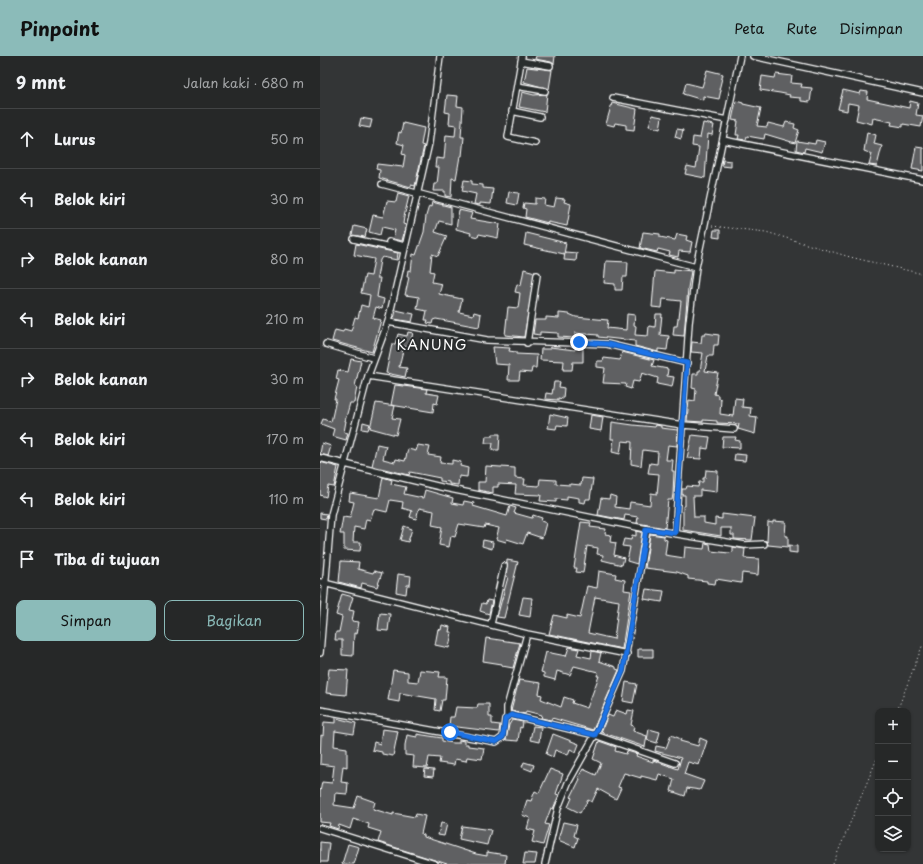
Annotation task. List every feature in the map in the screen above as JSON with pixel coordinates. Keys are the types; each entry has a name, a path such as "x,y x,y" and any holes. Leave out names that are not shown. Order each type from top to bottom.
{"street":[{"path":"320,653 322,582 332,515 373,358 388,322 429,143 440,56"},
{"path":"675,533 689,323 696,267 740,56"},
{"path":"753,56 923,93"},
{"path":"535,143 508,137 521,58 550,66"},
{"path":"516,86 545,91"},
{"path":"613,98 727,120"},
{"path":"512,111 540,117"},
{"path":"723,140 923,180"},
{"path":"382,184 696,267"},
{"path":"354,239 404,248"},
{"path":"389,242 404,248"},
{"path":"527,343 537,276"},
{"path":"388,322 487,340 527,343 579,342 607,344 687,363"},
{"path":"326,344 373,358"},
{"path":"368,376 683,425 734,429"},
{"path":"320,458 344,465 646,529 745,546 764,544"},
{"path":"545,864 558,808 568,783 595,735 620,682 627,654 646,529"},
{"path":"491,624 504,566"},
{"path":"322,582 527,634 627,654"},
{"path":"320,710 496,742 503,737 508,707 527,634"},
{"path":"507,717 511,715 595,735 675,764"},
{"path":"320,828 435,864"}],"path":[{"path":"705,226 766,232 850,258 923,274"},
{"path":"898,708 923,644"},
{"path":"833,864 875,763"}],"building":[{"path":"536,56 555,56 554,64 535,59"},
{"path":"527,67 552,70 549,89 524,82"},
{"path":"707,70 723,74 719,90 721,90 719,99 703,96 703,100 683,94 686,83 702,87"},
{"path":"776,74 792,76 791,83 802,84 801,87 812,88 810,102 801,101 801,98 789,97 790,95 760,90 762,76 775,78"},
{"path":"843,90 860,94 861,91 868,92 867,99 909,108 910,101 918,103 916,115 923,116 921,127 903,124 903,127 891,125 892,122 873,118 872,124 856,120 859,105 848,103 847,111 838,109"},
{"path":"522,92 534,95 547,94 545,112 519,107"},
{"path":"447,95 458,96 457,106 463,107 461,137 464,137 462,156 460,156 456,179 452,178 451,197 445,196 445,191 433,191 434,184 437,184 439,167 435,167 436,158 444,159 446,135 455,136 456,125 449,124 450,113 445,112"},
{"path":"736,101 761,108 757,126 767,127 768,123 784,127 786,122 795,124 794,128 799,130 795,143 765,134 764,139 747,136 746,140 738,139 739,135 736,135 738,121 732,120"},
{"path":"612,103 637,109 634,130 626,129 626,125 615,123 614,126 606,124"},
{"path":"652,115 662,117 660,129 649,126"},
{"path":"361,118 372,120 370,128 359,126"},
{"path":"403,123 424,128 421,145 424,146 415,186 411,185 411,187 379,178 380,170 376,169 377,164 403,167 405,155 402,154 404,145 397,143 399,132 401,133"},
{"path":"703,123 714,125 712,135 708,134 705,178 685,174 687,166 696,168 699,147 692,146 693,137 700,138"},
{"path":"677,129 683,130 681,139 675,137"},
{"path":"867,132 876,135 874,144 882,146 877,166 869,165 872,154 864,151"},
{"path":"816,140 825,142 822,152 805,148 804,152 796,150 797,141 815,144"},
{"path":"916,147 923,148 923,171 912,169"},
{"path":"723,160 731,161 731,167 722,166"},
{"path":"464,180 472,181 472,184 483,185 483,188 493,189 491,204 474,204 476,194 462,191"},
{"path":"509,192 519,193 517,205 507,203"},
{"path":"398,193 409,196 404,217 403,224 406,225 402,241 393,239 395,230 382,227 380,235 369,232 373,215 383,217 387,201 396,202"},
{"path":"535,198 545,199 544,205 554,207 556,198 565,199 564,202 571,204 567,226 525,217 526,209 523,208 524,203 535,204"},
{"path":"432,202 451,207 451,224 439,221 435,232 447,236 438,256 432,254 430,271 434,272 432,282 442,284 439,294 462,299 459,312 473,315 474,312 481,314 479,327 436,319 433,320 432,324 427,323 428,320 425,320 427,311 417,309 419,297 405,295 409,277 407,277 408,270 411,271 413,254 416,255 424,232 429,206 431,207"},
{"path":"459,210 472,213 470,219 500,224 498,238 479,234 478,237 470,235 471,233 456,229"},
{"path":"354,226 367,229 365,237 352,235"},
{"path":"714,230 720,230 720,238 713,237"},
{"path":"643,232 660,234 660,237 675,240 677,234 687,236 686,240 692,242 690,252 679,251 678,257 669,255 670,252 658,249 657,252 640,248"},
{"path":"526,233 566,243 564,254 524,245"},
{"path":"356,244 398,253 397,260 382,257 380,260 377,278 380,278 377,297 384,299 382,309 376,307 373,318 381,320 372,352 332,341 335,330 343,332 344,329 351,331 355,317 358,318 361,305 368,307 370,295 361,293 365,275 371,276 374,259 354,255"},
{"path":"565,252 577,253 576,261 564,260"},
{"path":"606,261 628,262 627,277 623,277 622,290 615,290 615,284 604,283"},
{"path":"524,269 535,272 524,337 505,335 508,307 518,308 520,293 515,292 517,284 521,285"},
{"path":"674,269 691,271 684,336 673,335 674,326 677,326 679,318 681,301 663,299 662,308 652,307 655,271 674,273"},
{"path":"396,310 414,314 412,322 394,319"},
{"path":"559,313 569,314 576,317 608,320 607,328 626,330 627,314 635,315 635,335 648,336 649,326 655,327 656,314 662,314 660,335 669,336 667,350 658,349 658,352 635,346 635,341 598,337 598,335 575,333 575,338 558,337 558,333 540,332 540,335 533,334 535,320 546,320 546,317 559,318"},
{"path":"408,332 413,333 409,348 404,346 399,367 407,368 405,377 386,373 392,344 395,344 398,334 407,336"},
{"path":"706,333 719,335 718,345 714,345 713,356 708,356 705,371 718,373 714,394 718,395 718,398 721,399 720,414 733,416 735,398 743,399 742,407 751,408 750,416 757,417 755,434 738,429 739,424 717,423 717,421 703,420 703,422 687,421 689,400 695,401 696,389 692,388 693,374 698,374 698,371 700,371 703,353 691,352 692,342 701,343 702,335 705,335"},
{"path":"493,347 510,348 509,351 516,352 516,354 537,355 536,368 532,368 531,373 520,372 519,380 508,380 509,365 495,364"},
{"path":"550,347 575,350 575,348 583,348 583,362 573,362 572,370 563,370 564,361 540,360 541,349 550,349"},
{"path":"622,352 654,360 652,366 668,369 667,376 674,377 672,387 657,384 658,378 642,373 639,382 633,381 631,389 625,387 626,384 603,383 605,368 597,367 597,361 603,361 604,358 620,360"},
{"path":"351,359 361,361 355,386 357,387 354,403 350,403 345,421 344,432 348,433 346,440 332,436 334,429 321,424 323,419 331,422 336,399 334,399 339,380 336,379 338,370 348,372"},
{"path":"554,382 560,382 559,387 564,388 563,399 545,399 546,393 552,394"},
{"path":"395,385 427,389 426,393 439,395 437,404 434,403 433,412 391,405"},
{"path":"376,403 395,406 392,418 400,419 396,435 370,428"},
{"path":"550,414 568,418 567,426 557,425 556,429 548,428"},
{"path":"591,415 603,417 601,431 589,429"},
{"path":"363,422 370,424 368,430 362,429"},
{"path":"612,422 655,427 656,425 661,426 661,428 678,430 677,446 668,445 666,460 673,460 672,471 674,471 673,494 672,500 668,500 665,528 637,523 638,517 625,515 624,520 598,515 601,498 609,499 610,495 616,497 615,507 629,509 630,502 650,505 651,493 657,494 659,474 648,473 650,463 657,464 658,452 643,450 641,466 631,464 632,442 622,441 620,454 612,452 614,439 611,439"},
{"path":"493,434 500,434 499,450 492,450 493,443 485,443 486,436 493,436"},
{"path":"692,435 710,437 708,449 702,448 701,459 687,458"},
{"path":"723,437 736,437 735,440 740,441 740,448 722,447"},
{"path":"322,443 331,446 328,456 320,454"},
{"path":"377,444 386,446 383,459 395,462 396,459 405,461 408,449 416,451 418,445 430,447 428,455 441,457 440,463 452,464 452,460 461,462 460,466 468,468 467,477 459,476 458,485 449,484 449,482 440,481 440,478 410,472 409,475 372,466"},
{"path":"735,454 746,455 745,461 734,460"},
{"path":"320,462 338,467 334,487 328,486 326,497 320,495"},
{"path":"486,466 515,468 515,478 525,479 524,485 539,486 540,479 556,480 556,484 581,485 582,478 593,479 590,499 586,499 585,503 579,502 579,498 567,496 567,500 556,499 556,502 540,501 541,495 515,494 516,485 498,484 498,487 493,487 493,493 478,490 478,482 485,482"},
{"path":"706,470 718,471 717,492 700,490 700,496 693,496 694,517 704,517 704,523 715,525 715,518 722,519 722,514 755,518 752,540 734,539 734,535 731,535 731,528 721,528 721,536 683,530 683,506 685,506 685,495 682,495 682,489 686,489 687,486 698,487 699,482 703,482 703,478 705,478"},
{"path":"383,477 392,480 391,484 406,487 404,494 423,498 425,490 453,498 452,503 463,505 464,501 474,503 473,506 507,516 510,506 516,508 514,513 532,518 533,515 542,518 541,521 546,523 542,538 527,533 523,544 507,539 506,542 496,539 499,528 485,525 484,528 459,524 455,537 451,536 449,547 439,545 442,527 432,525 434,511 419,508 416,519 410,517 412,511 402,508 403,502 390,500 387,512 374,509 370,520 366,519 364,529 354,527 353,542 361,542 360,551 344,550 344,534 340,534 343,517 350,518 354,502 349,501 350,493 379,498"},
{"path":"320,513 327,514 326,519 320,518"},
{"path":"773,521 786,522 785,536 788,536 788,547 768,545 768,522 773,523"},
{"path":"581,522 591,523 590,527 606,529 605,534 611,535 610,542 616,543 614,555 624,558 622,565 602,560 603,555 597,554 598,548 587,546 583,573 576,572 577,568 574,568"},
{"path":"404,526 412,529 408,542 400,540"},
{"path":"636,531 642,532 637,564 627,561 630,547 622,546 624,539 631,540 632,535 636,536"},
{"path":"650,534 664,536 664,539 667,540 665,555 684,558 685,547 704,549 705,543 710,544 711,551 729,553 733,552 733,547 745,549 744,558 759,559 758,575 742,573 741,583 716,579 715,584 707,583 707,581 688,579 688,576 677,572 645,568"},
{"path":"483,540 493,542 492,549 482,546"},
{"path":"789,545 797,546 797,553 789,552"},
{"path":"507,560 518,562 504,618 497,617 508,577 506,576"},
{"path":"341,561 359,562 358,569 373,573 374,571 382,573 377,587 362,583 361,588 339,582"},
{"path":"599,571 616,574 615,578 625,580 624,590 631,591 622,649 549,634 554,615 567,618 567,615 580,618 587,586 597,588","holes":["595,597 619,601 614,639 588,633"]},
{"path":"398,574 411,576 410,585 407,585 406,594 396,592"},
{"path":"646,589 664,591 662,602 644,599"},
{"path":"342,594 353,597 349,610 354,611 352,621 359,622 357,634 354,633 353,656 342,655 342,640 335,640 336,632 339,632 342,617 336,615"},
{"path":"523,597 532,598 530,617 519,615"},
{"path":"487,600 492,601 489,614 480,611 482,603 486,604"},
{"path":"380,613 390,614 388,631 378,630"},
{"path":"442,625 450,627 449,632 452,632 449,648 435,645 438,629 441,630"},
{"path":"486,638 520,643 513,668 502,666 502,664 483,661"},
{"path":"569,647 579,649 577,655 591,658 592,651 601,653 599,661 616,667 616,669 619,670 593,730 552,718 551,720 541,718 542,715 526,711 525,714 511,711 519,680 541,683 539,694 542,695 541,699 561,707 564,697 573,700 572,703 587,708 599,676 597,676 598,672 574,666 570,675 557,671 555,680 544,677 544,673 541,672 546,652 566,656"},
{"path":"638,649 653,649 653,657 638,657"},
{"path":"329,669 348,670 346,695 326,693"},
{"path":"393,670 408,672 408,681 418,682 420,670 440,672 439,677 447,677 445,700 442,700 440,711 435,710 436,699 400,693 399,702 388,700"},
{"path":"626,682 637,684 633,703 623,701"},
{"path":"478,704 489,704 489,717 492,717 492,724 500,725 499,732 449,726 450,717 454,717 456,707 477,708"},
{"path":"616,710 627,714 628,710 634,711 631,725 634,726 633,731 647,736 645,747 601,732 608,715 613,717"},
{"path":"336,718 356,723 354,734 335,731 334,746 347,748 347,767 343,766 341,782 348,783 347,794 335,793 334,805 354,808 358,796 375,802 373,809 393,815 393,813 415,817 416,814 425,816 421,834 424,835 424,837 476,854 487,856 487,852 506,855 505,864 447,864 378,842 381,832 368,828 369,824 353,819 350,829 339,825 338,829 329,826 330,823 320,822 320,792 322,782 332,783 334,766 320,764 321,735 323,736 324,722 336,723"},
{"path":"512,720 523,722 522,728 520,727 518,741 506,740 509,725"},
{"path":"533,726 541,727 539,742 530,740"},
{"path":"382,729 398,731 393,756 372,750 374,742 380,744"},
{"path":"649,729 660,732 657,743 647,740"},
{"path":"417,734 442,738 442,741 453,743 459,743 459,740 464,741 464,744 468,744 468,746 484,748 482,759 467,757 466,761 455,759 454,765 439,763 440,758 429,757 427,768 413,767 414,756 405,755 405,745 407,735 417,737"},
{"path":"553,734 579,744 576,752 570,749 568,755 555,750 553,757 546,754"},
{"path":"671,735 681,739 680,741 698,746 700,738 707,741 699,765 688,762 684,774 704,781 700,790 687,788 685,796 671,791 674,779 659,774 657,780 641,776 641,778 624,773 618,787 621,788 616,799 598,789 592,802 588,800 580,813 568,807 580,779 578,778 583,769 596,775 601,763 593,759 599,741 616,747 615,751 626,754 627,751 653,762 653,760 678,769 681,758 655,751 656,746 666,748"},
{"path":"524,762 534,765 532,771 522,767"},
{"path":"425,769 434,770 433,777 424,776"},
{"path":"550,769 563,774 556,794 559,795 553,809 551,808 545,824 549,825 543,845 532,842 535,831 527,829 530,818 522,815 527,800 531,801 535,791 539,793"},
{"path":"563,822 577,825 574,836 578,838 575,847 558,840"},
{"path":"441,823 447,824 444,836 438,835"},
{"path":"462,826 491,830 487,845 459,839"},
{"path":"320,842 329,843 327,862 320,862"},
{"path":"348,844 359,847 354,864 342,864"},
{"path":"525,853 537,854 535,864 523,864"}],"district":[{"name":"KANUNG","path":"432,345"}],"route":[{"path":"450,732 496,742 503,737 505,719 511,715 595,735 620,682 623,671 627,654 646,529 675,533 687,363 607,344 579,342"}]}
